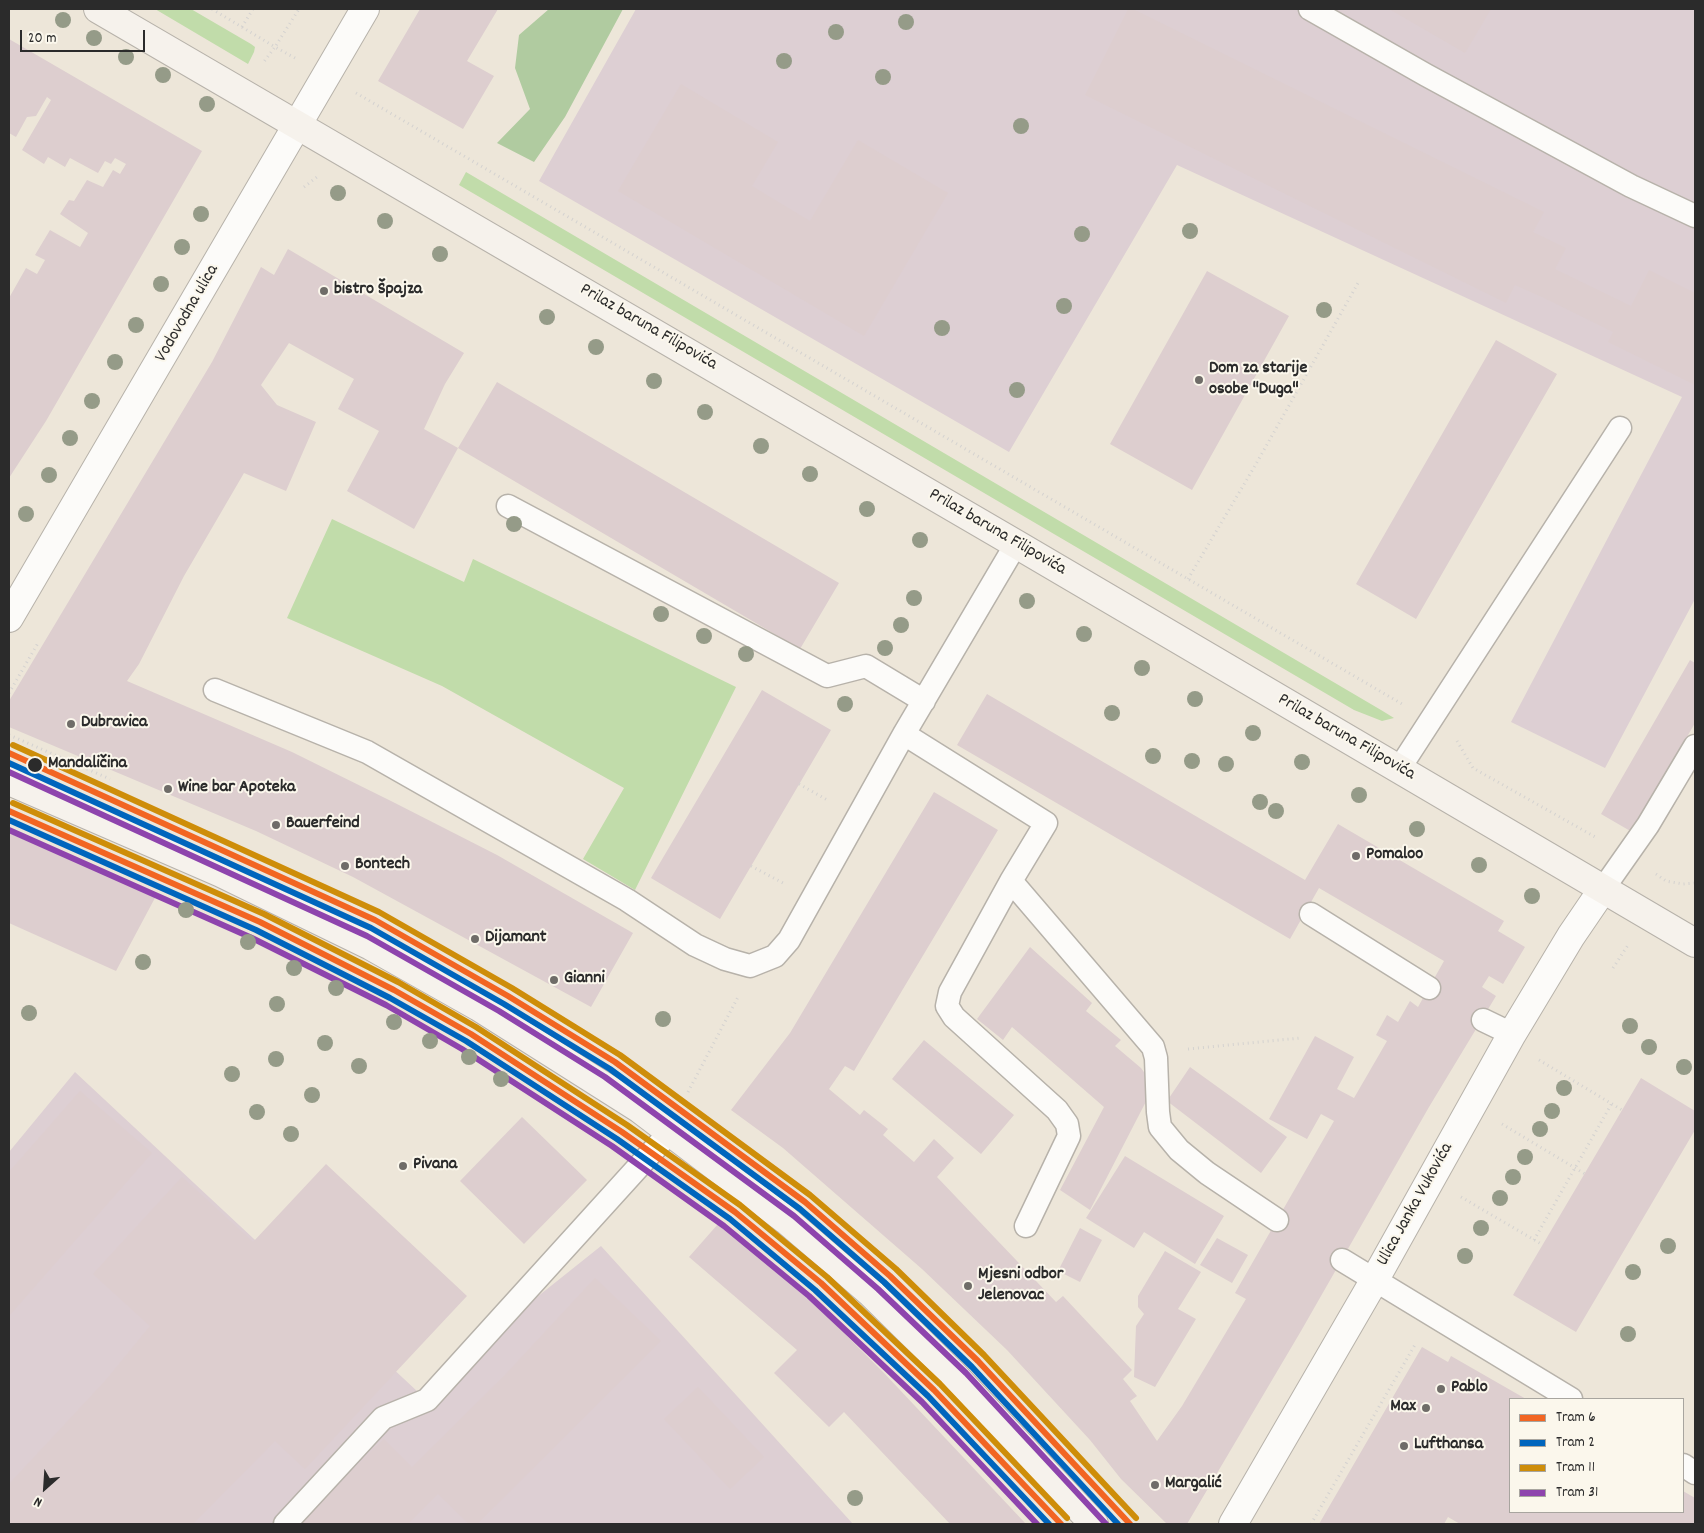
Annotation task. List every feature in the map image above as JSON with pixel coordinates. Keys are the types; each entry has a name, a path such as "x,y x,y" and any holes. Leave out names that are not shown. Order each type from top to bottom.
{"main road":[{"name":"Prilaz baruna Filipovića","path":"98,9 1016,544 1603,889 1690,933"},
{"path":"9,781 230,877 396,959 562,1058 670,1132 786,1220 872,1294 953,1374 1094,1524"}],"street":[{"name":"Vodovodna ulica","path":"9,618 366,9"},
{"name":"Ulica Janka Vukovića","path":"1233,1524 1374,1281 1510,1038 1571,936 1603,889"}],"lane":[{"path":"1310,9 1426,75 1631,186 1695,216"},
{"path":"1398,769 1620,428"},
{"path":"508,506 827,676 866,666 924,701"},
{"path":"215,690 367,752 627,900 695,945 725,959 750,966 775,956 789,940 904,734 1016,544"},
{"path":"904,734 1046,823 1011,881 950,992 947,1006 954,1016 1057,1110 1067,1124 1069,1136 1026,1226"},
{"path":"1603,889 1648,825 1695,746"},
{"path":"1011,881 1147,1040 1155,1052 1160,1127 1179,1150 1207,1173 1277,1220"},
{"path":"1311,914 1429,988"},
{"path":"1483,1020 1510,1038"},
{"path":"285,1524 383,1418 427,1400 670,1132"},
{"path":"1342,1260 1570,1398"},
{"path":"1684,1467 1695,1473"}],"path":[{"path":"212,9 292,56"},
{"path":"242,27 253,9"},
{"path":"260,66 275,47 299,9"},
{"path":"355,92 1404,705"},
{"path":"1188,579 1256,464 1358,283"},
{"path":"9,735 110,779"},
{"path":"1451,735 1456,738 1473,768 1605,843"},
{"path":"1666,881 1683,884 1695,883"},
{"path":"1613,968 1628,944"},
{"path":"688,1092 739,995 750,966"},
{"path":"1155,1052 1300,1038"},
{"path":"1510,1038 1622,1110"},
{"path":"1534,1240 1612,1103"},
{"path":"1472,1106 1585,1174"},
{"path":"1431,1180 1542,1245"},
{"path":"1311,1524 1419,1338"}],"shaded area":[{"path":"636,9 1695,9 1695,599 1605,768 1511,722 1682,397 1177,165 1009,452 539,181"},
{"path":"75,1072 418,1392 601,1246 853,1524 9,1524 9,1152"}],"green space":[{"path":"155,9 191,9 251,44 255,47 248,64"},
{"path":"549,9 623,9 565,117 534,162 497,143 530,109 515,68 519,35"},
{"path":"466,172 1394,718 1382,721 1354,710 459,185"},
{"path":"332,519 464,582 473,559 736,687 635,890 583,859 624,788 442,686 287,618"}],"building":[{"path":"420,9 498,9 467,61 494,76 463,129 378,81"},
{"path":"1128,9 1133,9 1544,212 1533,232 1566,248 1555,269 1631,306 1649,270 1695,293 1695,385 1608,342 1613,332 1542,297 1515,285 1506,303 1085,95"},
{"path":"1389,9 1491,9 1465,53"},
{"path":"9,39 202,151 46,421 9,478 9,298 26,268 37,274 45,260 35,255 50,230 80,247 88,233 60,214 69,200 74,201 87,180 103,187 113,170 120,174 126,164 115,158 111,164 105,161 98,173 70,158 65,167 48,157 44,164 22,150 51,100 47,97 36,116 27,117 16,137 9,133"},
{"path":"681,84 778,142 752,186 810,221 858,140 948,193 864,336 618,191"},
{"path":"288,249 464,353 445,384 424,429 458,448 414,529 347,491 379,431 338,409 354,379 289,343 261,385 277,405 316,422 286,491 244,473 184,576 139,664 127,681 292,752 393,802 497,855 633,933 591,1007 353,877 256,831 9,727 9,701 212,362 261,267 274,275"},
{"name":"Dom za starije osobe \"Duga\"","path":"1207,271 1289,316 1192,490 1110,444"},
{"path":"1496,340 1557,374 1416,619 1356,584"},
{"path":"497,382 839,583 800,649 458,448"},
{"path":"1690,660 1695,663 1695,723 1632,832 1601,814"},
{"path":"762,690 831,730 720,919 651,878"},
{"path":"987,694 1305,880 1338,824 1504,921 1498,931 1525,947 1503,984 1489,976 1482,987 1496,996 1429,1107 1301,1331 1187,1524 1167,1524 1121,1479 1090,1440 1007,1350 922,1269 783,1148 731,1110 790,1033 934,792 998,830 854,1071 845,1066 829,1089 860,1115 864,1110 888,1129 883,1135 914,1162 934,1139 954,1158 937,1177 1056,1302 1063,1296 1132,1370 1123,1379 1137,1396 1130,1401 1157,1441 1182,1406 1246,1299 1235,1293 1334,1121 1321,1114 1307,1139 1269,1119 1315,1036 1354,1057 1337,1089 1354,1098 1387,1041 1376,1035 1387,1015 1398,1022 1410,1001 1418,1007 1444,961 1319,888 1290,939 957,745"},
{"path":"9,833 156,896 116,971 9,923"},
{"path":"1030,947 1092,1003 1086,1011 1121,1040 1115,1046 1141,1068 1154,1086 1090,1210 1060,1190 1104,1107 1012,1027 1003,1040 977,1019"},
{"path":"924,1040 1014,1115 981,1154 892,1079"},
{"path":"1190,1067 1287,1137 1261,1173 1167,1101"},
{"path":"1641,1078 1695,1111 1695,1130 1576,1332 1513,1295"},
{"path":"80,1091 152,1153 9,1316 9,1172"},
{"path":"522,1117 587,1180 524,1244 460,1181"},
{"path":"1125,1156 1224,1216 1195,1264 1144,1232 1134,1248 1086,1218"},
{"path":"326,1164 467,1296 305,1469 275,1441 193,1524 9,1524 9,1484 105,1381 150,1326 93,1274 182,1177 253,1242"},
{"path":"718,1224 774,1269 829,1318 884,1373 1026,1524 950,1524 844,1412 829,1427 774,1373 797,1350 689,1257"},
{"path":"1080,1228 1102,1240 1080,1282 1058,1271"},
{"path":"1217,1238 1248,1255 1232,1283 1200,1265"},
{"path":"1165,1251 1201,1272 1178,1309 1196,1319 1155,1387 1134,1377 1136,1326 1144,1314 1138,1307 1138,1296"},
{"path":"595,1278 661,1341 477,1524 469,1524 438,1494 408,1524 298,1524 384,1439 412,1467 504,1376"},
{"path":"1422,1347 1448,1362 1451,1356 1524,1398 1509,1398 1509,1513 1684,1513 1684,1492 1695,1498 1695,1524 1460,1524 1448,1517 1444,1524 1319,1524"},
{"path":"698,1387 764,1457 730,1489 664,1419"}],"tram line":[{"name":"11","path":"13,745 379,912 512,988 620,1055 810,1195 896,1269 984,1355 1136,1518"},
{"name":"6","path":"9,753 375,920 508,996 615,1062 805,1202 890,1276 978,1361 1130,1524"},
{"name":"2","path":"9,763 371,928 504,1004 610,1069 800,1209 884,1282 972,1367 1118,1524"},
{"name":"31","path":"9,772 367,936 499,1011 605,1077 794,1216 878,1289 966,1373 1106,1524"},
{"name":"11","path":"13,803 264,914 398,982 476,1027 627,1125 740,1205 827,1277 940,1384 1067,1518"},
{"name":"6","path":"9,811 260,922 394,990 471,1034 622,1132 735,1212 821,1283 934,1390 1061,1524"},
{"name":"2","path":"9,820 256,930 390,998 466,1041 617,1139 730,1219 815,1290 928,1396 1049,1524"},
{"name":"31","path":"9,830 252,938 386,1005 462,1049 612,1146 724,1226 809,1296 922,1402 1037,1524"}],"place":[{"name":"bistro Špajza","path":"324,291"},
{"name":"Dom za starije osobe \"Duga\"","path":"1199,380"},
{"name":"Dubravica","path":"71,724"},
{"name":"Mandaličina","path":"35,765"},
{"name":"Wine bar Apoteka","path":"168,789"},
{"name":"Bauerfeind","path":"276,825"},
{"name":"Pomaloo","path":"1356,856"},
{"name":"Bontech","path":"345,866"},
{"name":"Dijamant","path":"475,939"},
{"name":"Gianni","path":"554,980"},
{"name":"Pivana","path":"403,1166"},
{"name":"Mjesni odbor Jelenovac","path":"968,1286"},
{"name":"Pablo","path":"1441,1389"},
{"name":"Max","path":"1426,1408"},
{"name":"Lufthansa","path":"1404,1446"},
{"name":"Margalić","path":"1155,1485"}]}
